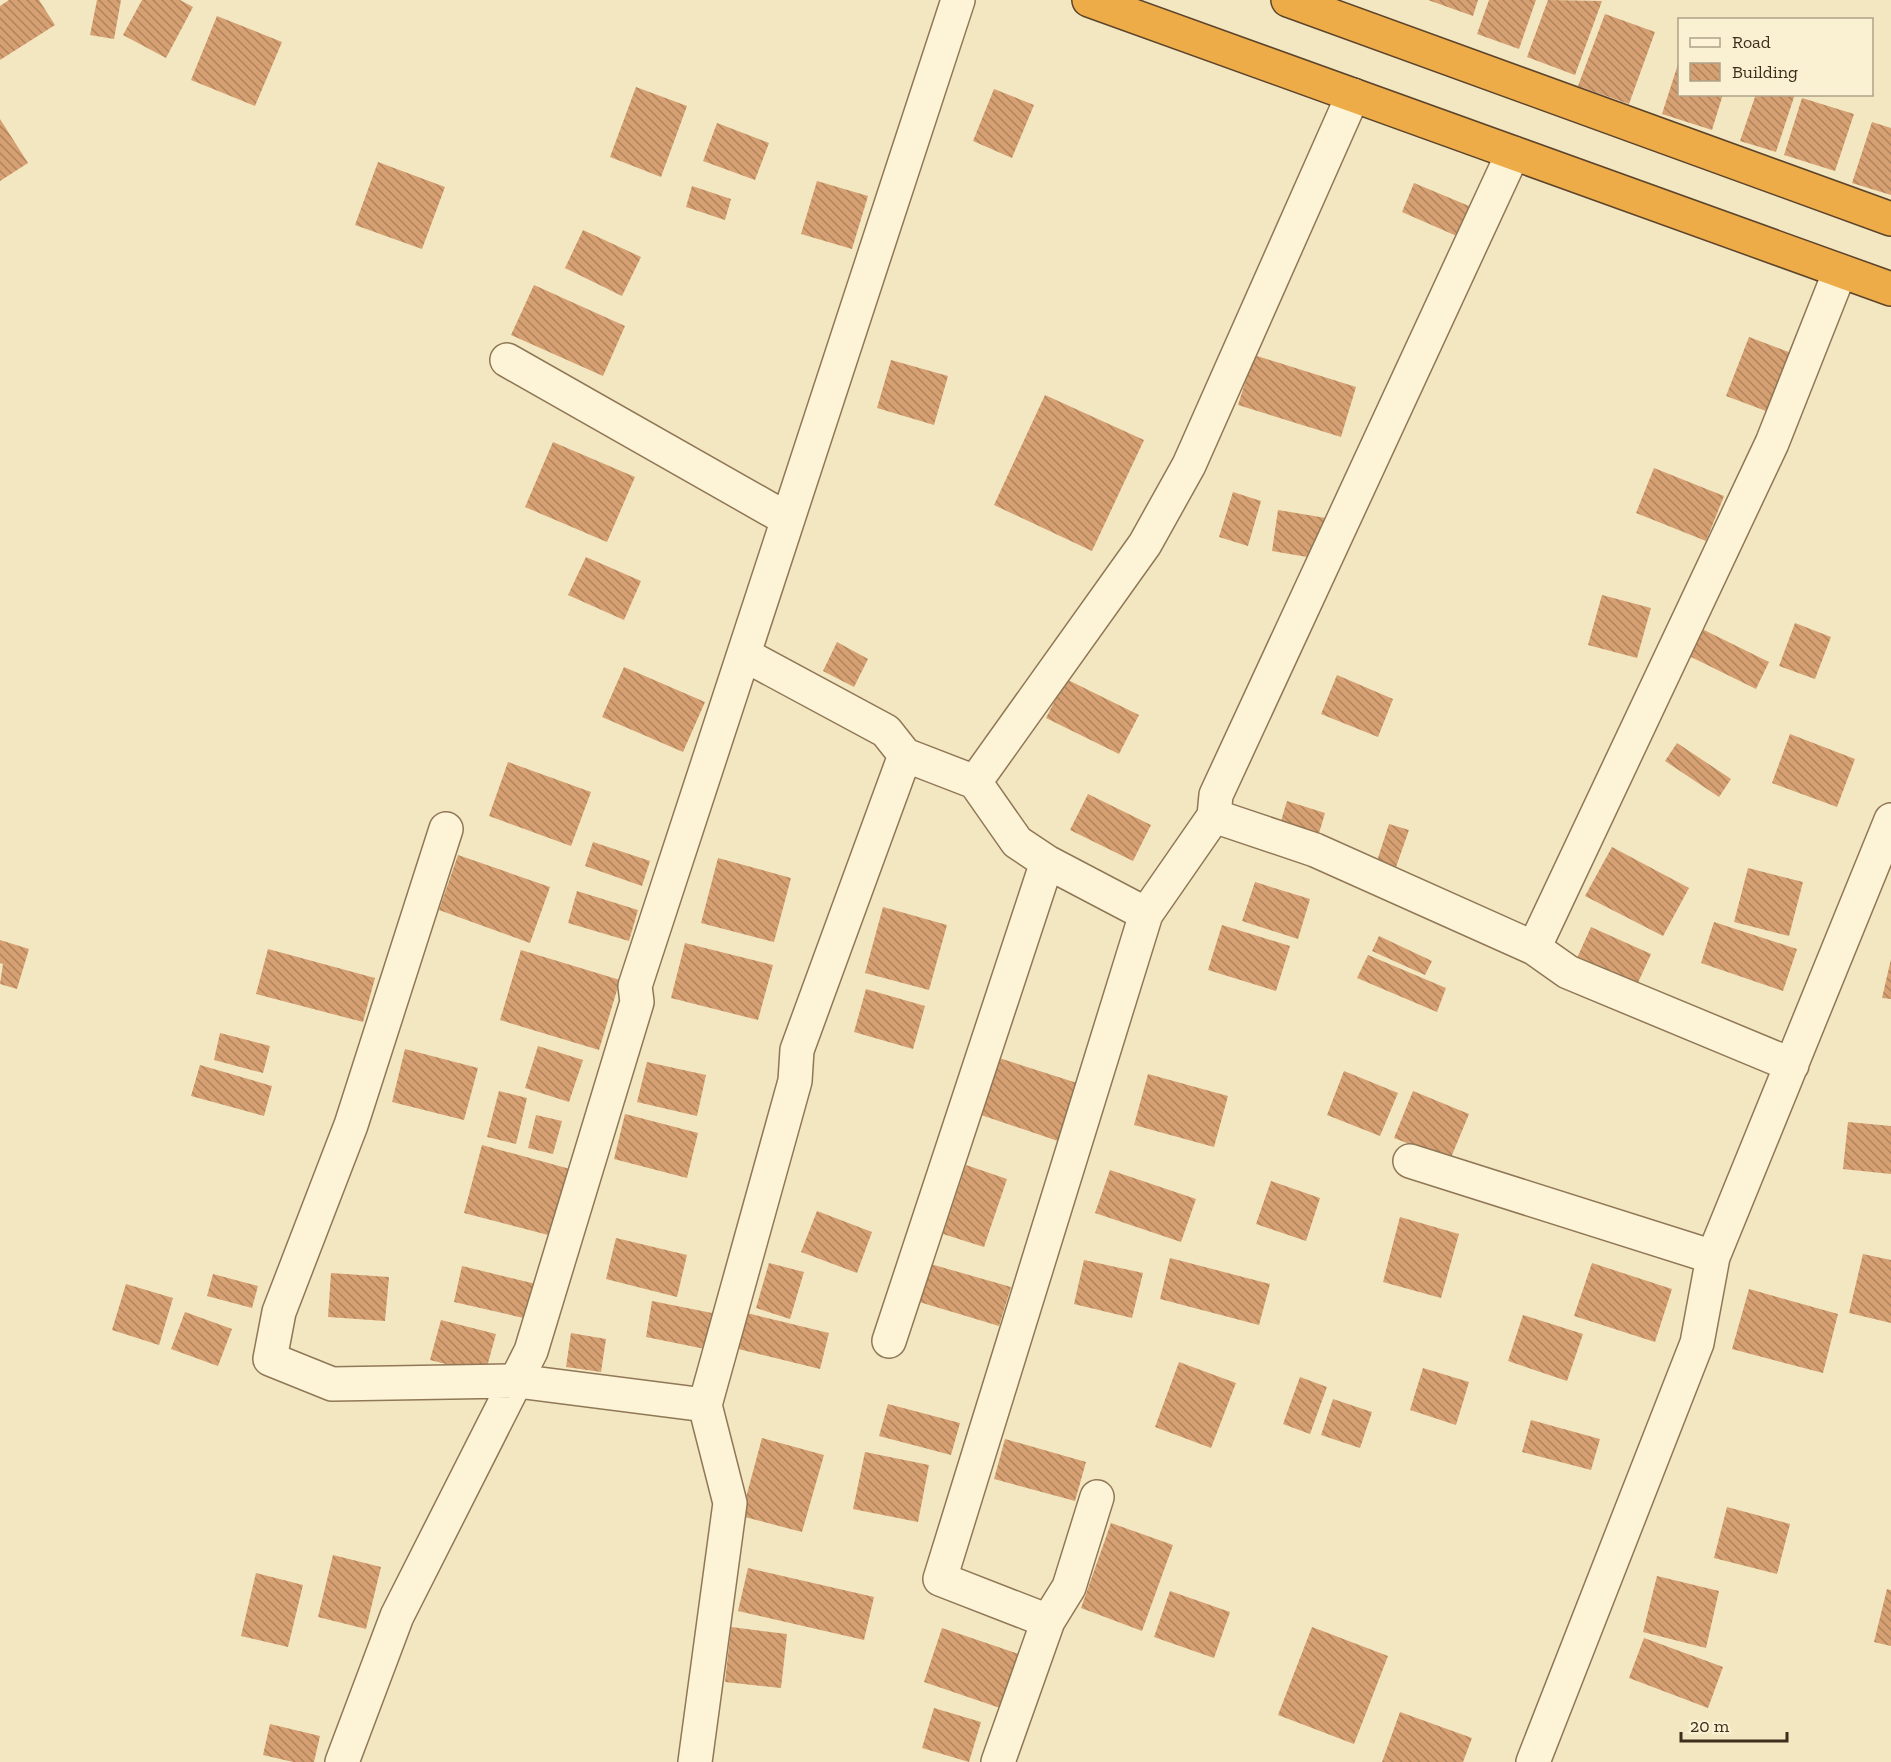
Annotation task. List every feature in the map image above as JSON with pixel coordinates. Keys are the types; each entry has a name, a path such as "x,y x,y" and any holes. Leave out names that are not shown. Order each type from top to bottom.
{"highway":[{"path":"1089,0 1891,289"},
{"path":"1288,0 1891,219"}],"street":[{"path":"342,1762 397,1616 531,1351 637,1002 635,986 958,0"},
{"path":"975,782 1145,544 1189,465 1353,95"},
{"path":"1048,1621 940,1579 1146,914 1214,816 1216,795 1514,153"},
{"path":"1534,948 1772,443 1840,271"},
{"path":"507,360 787,519"},
{"path":"745,655 886,731 905,754 975,782 1017,842 1047,862 1146,914"},
{"path":"694,1762 730,1503 705,1405 795,1081 797,1050 905,754"},
{"path":"1214,816 1315,850 1534,948 1568,972 1792,1065"},
{"path":"1533,1762 1697,1343 1713,1257 1891,820"},
{"path":"446,829 351,1125 279,1312 270,1359 332,1384 516,1381 705,1405"},
{"path":"889,1341 1047,862"},
{"path":"1410,1161 1713,1257"},
{"path":"998,1762 1048,1621 1069,1587 1097,1497"}],"building":[{"path":"9,0 39,0 55,25 0,60 0,6"},
{"path":"97,0 121,0 114,39 90,35"},
{"path":"142,0 180,0 193,7 166,58 123,35"},
{"path":"1428,0 1478,0 1473,16"},
{"path":"1489,0 1536,0 1519,49 1477,34"},
{"path":"1548,0 1602,1 1575,75 1527,57"},
{"path":"1605,14 1655,32 1629,104 1578,86"},
{"path":"217,16 282,42 255,106 191,80"},
{"path":"1678,64 1678,96 1722,96 1712,130 1662,114"},
{"path":"636,87 687,106 661,177 610,157"},
{"path":"994,89 1034,105 1012,158 973,141"},
{"path":"1755,96 1794,96 1776,152 1740,141"},
{"path":"1802,98 1854,114 1835,171 1784,155"},
{"path":"0,119 28,163 0,181"},
{"path":"1872,122 1891,128 1891,195 1852,183"},
{"path":"717,123 769,143 755,180 703,161"},
{"path":"378,162 445,187 422,249 355,225"},
{"path":"817,181 868,196 852,249 801,234"},
{"path":"1414,183 1481,211 1468,241 1402,212"},
{"path":"692,186 731,199 725,220 686,207"},
{"path":"583,230 641,257 622,296 565,268"},
{"path":"534,285 625,326 603,376 511,335"},
{"path":"1749,337 1797,355 1774,414 1726,396"},
{"path":"1254,355 1356,387 1341,437 1238,405"},
{"path":"891,360 948,376 934,425 877,408"},
{"path":"1045,395 1144,440 1092,551 994,505"},
{"path":"553,442 635,477 607,542 525,507"},
{"path":"1654,468 1724,496 1706,541 1636,513"},
{"path":"1233,492 1261,501 1248,546 1219,537"},
{"path":"1278,510 1332,519 1325,560 1272,551"},
{"path":"586,557 641,581 624,620 568,595"},
{"path":"1602,595 1651,608 1637,658 1588,645"},
{"path":"1795,623 1831,637 1815,679 1779,666"},
{"path":"1700,628 1769,662 1756,689 1687,655"},
{"path":"837,642 868,659 854,687 823,671"},
{"path":"624,667 705,702 683,752 602,717"},
{"path":"1337,675 1393,699 1378,737 1321,714"},
{"path":"1066,679 1139,715 1119,754 1046,718"},
{"path":"1790,734 1855,759 1837,807 1772,783"},
{"path":"1677,743 1731,779 1719,797 1665,761"},
{"path":"508,762 591,792 571,846 489,816"},
{"path":"1088,794 1151,825 1133,861 1070,830"},
{"path":"1287,801 1325,813 1317,840 1279,828"},
{"path":"1389,824 1409,830 1396,867 1377,861"},
{"path":"593,842 650,861 642,886 585,866"},
{"path":"1612,847 1689,888 1663,936 1585,896"},
{"path":"458,855 550,887 530,943 439,910"},
{"path":"718,858 791,878 774,942 701,923"},
{"path":"1748,868 1803,882 1789,936 1734,922"},
{"path":"1255,882 1310,899 1298,939 1242,921"},
{"path":"577,891 638,910 629,941 568,923"},
{"path":"883,907 947,925 929,990 865,973"},
{"path":"1714,922 1797,949 1783,991 1701,963"},
{"path":"1222,925 1290,946 1276,991 1208,970"},
{"path":"1591,927 1651,954 1637,985 1577,958"},
{"path":"1379,936 1432,961 1425,975 1372,951"},
{"path":"0,940 29,949 17,989 0,984 3,964 0,963"},
{"path":"685,943 773,965 758,1020 671,998"},
{"path":"268,949 375,978 363,1022 256,994"},
{"path":"521,950 620,980 599,1050 500,1020"},
{"path":"1368,955 1446,988 1437,1012 1357,978"},
{"path":"1891,959 1891,999 1882,998"},
{"path":"866,989 925,1006 913,1049 854,1032"},
{"path":"220,1033 270,1046 263,1073 214,1060"},
{"path":"538,1046 583,1060 569,1102 525,1088"},
{"path":"405,1049 478,1068 464,1120 392,1102"},
{"path":"996,1057 1077,1083 1058,1141 978,1114"},
{"path":"647,1062 706,1075 697,1116 637,1102"},
{"path":"200,1065 272,1086 264,1116 191,1096"},
{"path":"1344,1071 1398,1093 1380,1136 1327,1115"},
{"path":"1148,1074 1228,1096 1214,1147 1134,1125"},
{"path":"499,1091 527,1098 516,1144 487,1137"},
{"path":"1413,1091 1469,1114 1450,1160 1394,1138"},
{"path":"625,1114 698,1133 687,1178 614,1159"},
{"path":"536,1115 562,1121 553,1154 528,1148"},
{"path":"1848,1122 1891,1126 1891,1174 1843,1169"},
{"path":"482,1145 570,1169 552,1236 464,1213"},
{"path":"966,1165 1007,1179 984,1247 943,1234"},
{"path":"1110,1170 1196,1199 1181,1242 1095,1213"},
{"path":"1271,1181 1320,1198 1306,1241 1256,1224"},
{"path":"817,1211 872,1232 857,1273 801,1252"},
{"path":"1400,1217 1459,1234 1441,1298 1383,1282"},
{"path":"616,1238 687,1255 677,1297 606,1279"},
{"path":"1863,1254 1891,1260 1891,1323 1849,1313"},
{"path":"1170,1258 1270,1284 1259,1325 1160,1299"},
{"path":"1084,1260 1143,1273 1132,1318 1074,1304"},
{"path":"769,1263 804,1272 790,1319 756,1308"},
{"path":"927,1263 1011,1287 999,1326 916,1301"},
{"path":"1592,1263 1672,1289 1655,1342 1574,1316"},
{"path":"462,1266 536,1284 528,1319 454,1302"},
{"path":"331,1273 389,1277 385,1321 328,1317"},
{"path":"213,1274 258,1286 252,1308 207,1296"},
{"path":"126,1284 173,1298 159,1345 112,1330"},
{"path":"1749,1289 1838,1314 1823,1373 1732,1349"},
{"path":"652,1301 717,1314 710,1350 646,1337"},
{"path":"185,1312 232,1329 218,1366 171,1349"},
{"path":"743,1312 829,1333 820,1369 734,1348"},
{"path":"1523,1315 1583,1334 1567,1381 1508,1361"},
{"path":"441,1320 496,1334 485,1374 430,1360"},
{"path":"571,1333 606,1339 601,1372 566,1367"},
{"path":"1179,1362 1236,1383 1211,1448 1155,1427"},
{"path":"1423,1368 1469,1382 1456,1425 1410,1410"},
{"path":"1300,1377 1327,1387 1310,1434 1283,1424"},
{"path":"1333,1399 1372,1412 1360,1448 1321,1435"},
{"path":"888,1404 960,1423 951,1455 879,1436"},
{"path":"1531,1420 1600,1439 1591,1470 1522,1452"},
{"path":"762,1438 824,1455 802,1532 741,1516"},
{"path":"1005,1439 1086,1462 1075,1501 994,1479"},
{"path":"865,1452 929,1465 918,1522 853,1509"},
{"path":"1727,1507 1790,1524 1777,1574 1714,1558"},
{"path":"1111,1523 1173,1545 1142,1631 1081,1608"},
{"path":"333,1555 381,1567 366,1629 318,1617"},
{"path":"748,1568 874,1597 864,1640 738,1611"},
{"path":"256,1573 303,1585 288,1647 241,1636"},
{"path":"1657,1576 1719,1591 1706,1648 1643,1632"},
{"path":"1887,1589 1891,1590 1891,1646 1874,1642"},
{"path":"1170,1591 1230,1612 1214,1658 1154,1637"},
{"path":"731,1627 787,1634 781,1688 725,1682"},
{"path":"1312,1627 1388,1656 1354,1744 1278,1715"},
{"path":"942,1628 1019,1654 1000,1708 924,1682"},
{"path":"1644,1638 1723,1667 1708,1708 1629,1678"},
{"path":"934,1708 981,1722 969,1762 922,1748"},
{"path":"1400,1712 1472,1738 1463,1762 1382,1762"},
{"path":"270,1724 320,1736 314,1762 293,1762 263,1755"}]}
